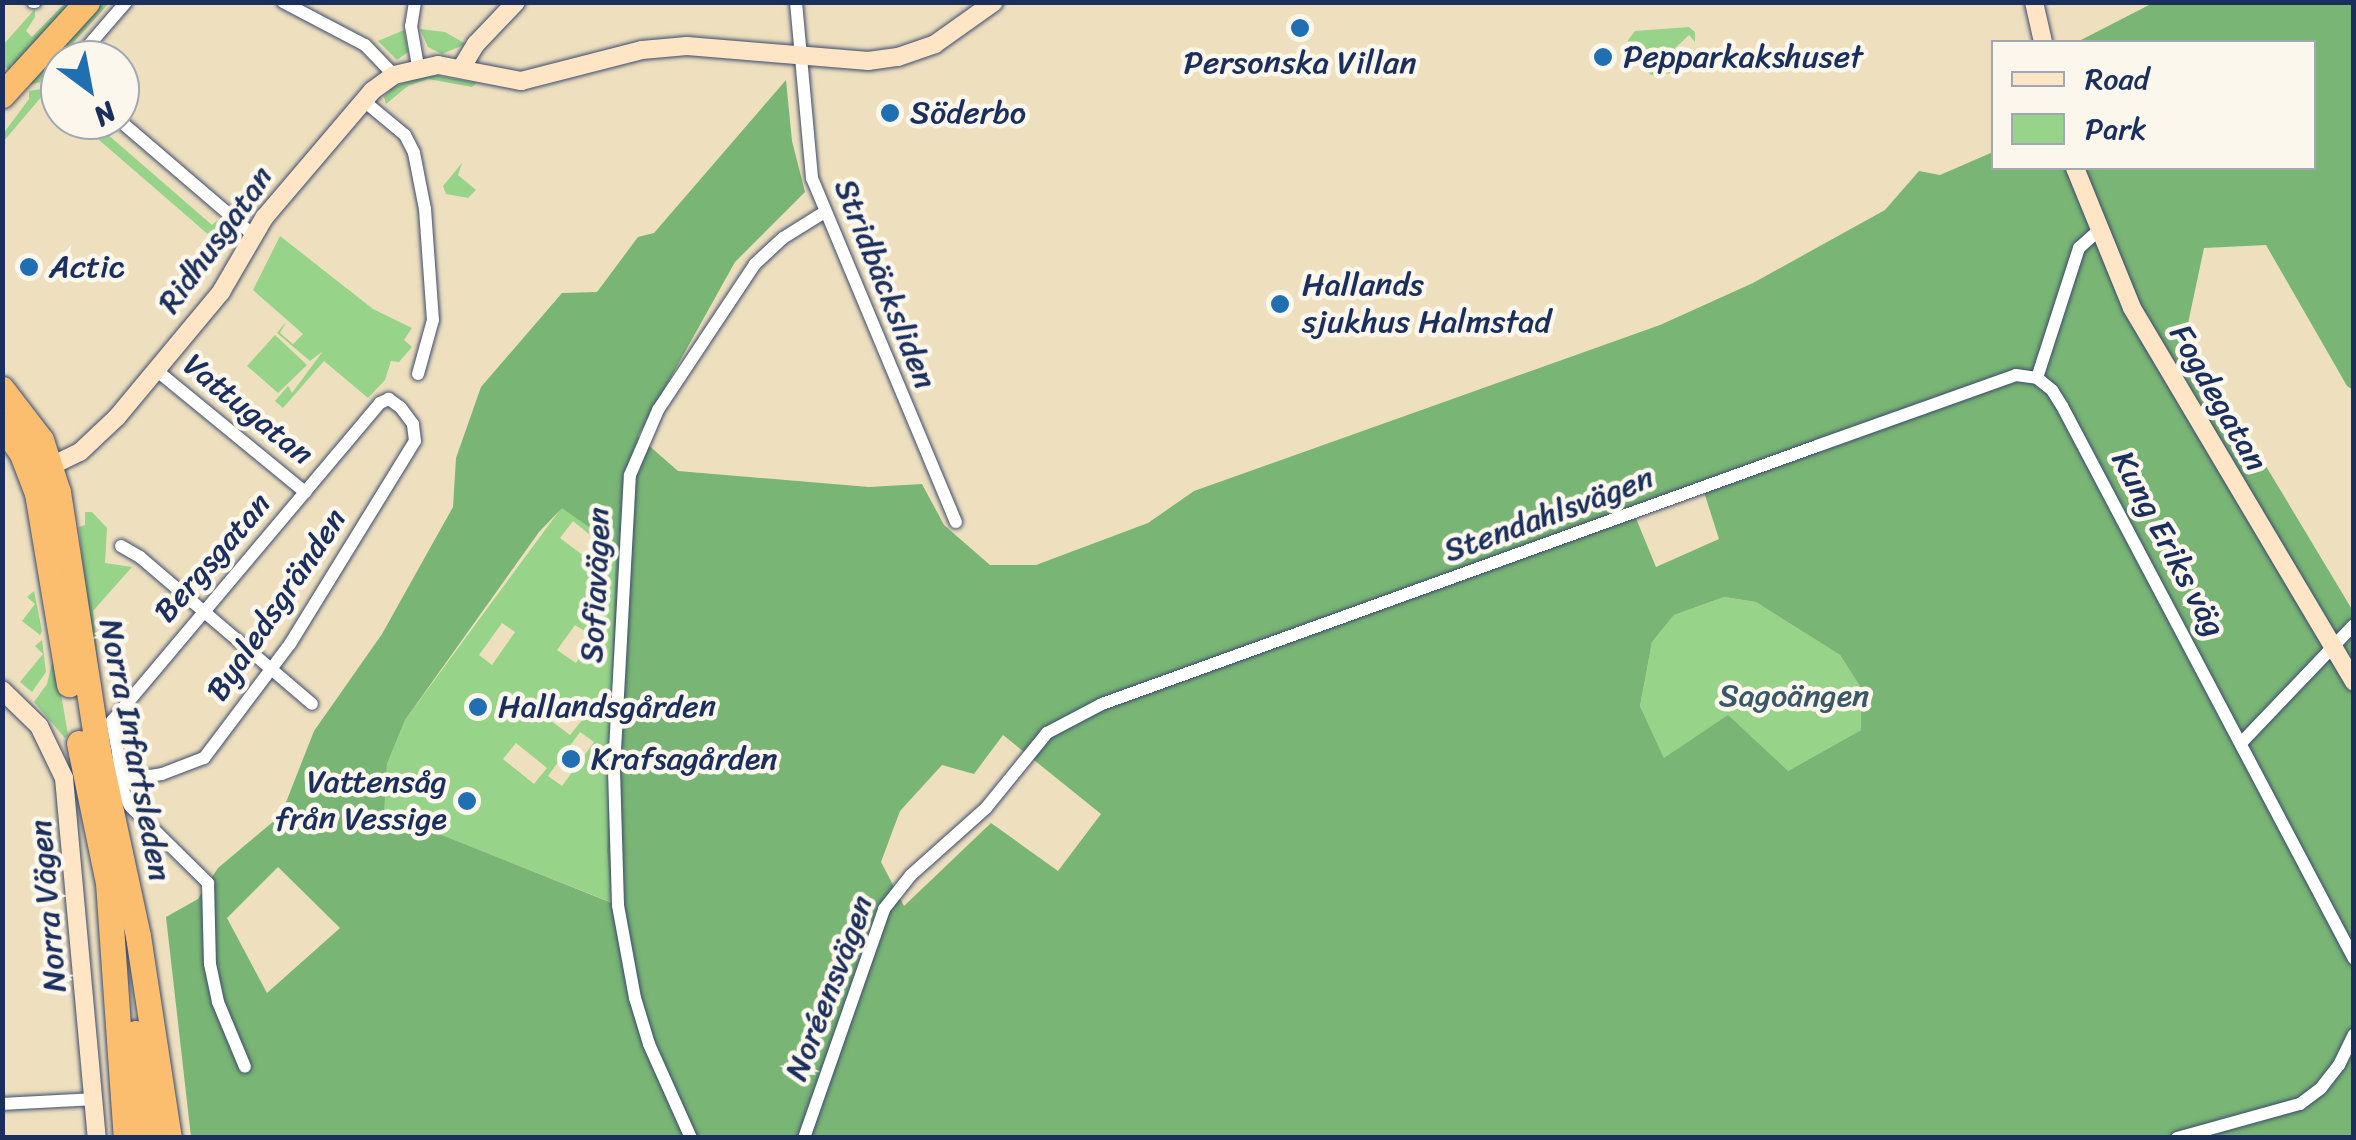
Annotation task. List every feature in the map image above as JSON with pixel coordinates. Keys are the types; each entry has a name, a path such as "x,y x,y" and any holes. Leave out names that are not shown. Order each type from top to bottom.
{"highway":[{"path":"2,95 88,2"},
{"name":"Norra Infartsleden","path":"2,388 33,426 51,466 98,751 138,936 169,1138"},
{"name":"Norra Infartsleden","path":"2,425 22,454 37,493 108,883 126,1138"},
{"path":"108,883 150,1138"}],"street":[{"path":"93,40 126,2"},
{"path":"283,2 365,45 394,75"},
{"path":"415,2 411,26 418,66"},
{"path":"462,68 476,44 516,2"},
{"name":"Stridbäcksliden","path":"796,2 808,158 823,213 956,522"},
{"name":"Ridhusgatan","path":"51,466 96,438 156,370 220,292 253,235 364,101 394,75 438,64 521,80 642,50 687,46 802,58 898,57 955,33 994,2"},
{"path":"2034,2 2043,40"},
{"path":"364,101 406,134 418,170 432,320 418,374"},
{"path":"140,137 253,235"},
{"name":"Fogdegatan","path":"2076,170 2132,308 2354,682"},
{"name":"Sofiavägen","path":"691,1138 649,1044 635,998 618,905 614,770 630,475 658,410 755,264 783,238 823,213"},
{"path":"2037,378 2079,248 2098,230"},
{"name":"Vattugatan","path":"156,370 305,492"},
{"name":"Stendahlsvägen","path":"966,829 1048,733 1102,704 2016,375 2037,378"},
{"name":"Kung Eriks väg","path":"2037,378 2052,390 2062,406 2354,958"},
{"name":"Bergsgatan","path":"122,780 112,721 380,403 389,400 400,407"},
{"name":"Byaledsgränden","path":"122,780 162,774 204,758 271,669 415,441 413,424 400,407"},
{"path":"22,454 51,466 37,493"},
{"path":"121,546 312,704"},
{"path":"2242,742 2354,624"},
{"name":"Norra Vägen","path":"2,690 40,726 64,778 97,1138"},
{"path":"122,780 130,806 208,883 210,964 218,1002 244,1067"},
{"name":"Noréensvägen","path":"804,1138 884,909 911,875 966,829"},
{"path":"2177,1138 2300,1104 2321,1088 2339,1066 2354,1034"},
{"path":"2,1104 95,1098"}],"green space":[{"path":"65,3 74,3 13,69 12,62 10,71 3,65 3,45 35,9 35,17 26,31 32,37"},
{"path":"101,3 109,3 76,40 68,40"},
{"path":"2153,3 2353,3 2353,390 2347,386 2266,245 2204,248 2186,333 2353,611 2353,1137 191,1137 166,917 198,899 218,868 281,815 314,731 382,634 453,507 456,458 481,387 562,293 597,292 638,237 654,233 786,80 792,141 805,192 735,262 638,436 678,471 869,487 922,484 944,525 990,565 1036,565 1148,523 1194,491 1660,325 1753,283 1885,210 1919,171 1940,175 1991,153 1991,170 2316,170 2316,40 2081,40","holes":["1704,492 1719,539 1656,567 1635,516","562,508 616,546 607,851 612,903 384,812 387,764 405,720 539,532","1724,597 1756,602 1840,655 1861,688 1861,730 1788,771 1728,715 1664,758 1640,706 1652,642 1674,615","1003,735 1101,814 1058,871 991,823 904,906 881,862 900,811 942,765 974,774","278,867 340,928 267,993 227,918"]},
{"path":"1689,27 1695,32 1695,42 1689,35 1672,51 1677,65 1672,73 1651,75 1634,59 1628,40 1635,31"},
{"path":"420,29 445,32 466,44 442,54 428,47"},
{"path":"404,30 408,52 397,60 378,41"},
{"path":"40,72 40,82 28,85"},
{"path":"427,74 477,83 472,87 428,79 408,86 386,104 384,97 391,88"},
{"path":"40,89 40,98 3,142 3,134 29,99 29,91"},
{"path":"99,140 114,140 212,225 221,217 229,223 210,236"},
{"path":"462,163 458,175 476,190 468,198 446,194 443,186"},
{"path":"280,236 373,309 412,328 404,340 412,347 399,362 391,361 385,380 368,398 324,361 283,408 275,401 288,386 292,393 323,351 310,361 277,333 286,322 280,333 293,344 303,334 253,290"},
{"path":"275,335 307,365 278,393 247,366"},
{"name":"Hallandsgården","path":"562,507 617,547 607,851 613,903 383,812 387,764 405,720","holes":["573,521 600,543 588,559 560,538","502,623 515,632 492,665 479,655","575,625 593,636 576,663 557,650","552,695 583,719 570,735 539,712","580,732 594,742 562,786 548,776","516,743 547,768 534,784 503,759"]},
{"path":"85,512 92,512 107,528 105,563 132,567 93,611 101,690 93,675 79,527 85,525"},
{"path":"42,582 68,735 65,738 34,702 47,684 53,659"},
{"path":"34,591 40,635 22,621 35,604 27,597"},
{"name":"Sagoängen","path":"1724,597 1756,602 1840,655 1861,688 1861,730 1788,771 1664,758 1640,706 1652,642 1674,615"},
{"path":"42,640 46,672 32,692 20,682 43,654 35,646"}],"place":[{"name":"Personska Villan","path":"1300,28"},
{"name":"Pepparkakshuset","path":"1603,57"},
{"name":"Söderbo","path":"890,113"},
{"name":"Actic","path":"29,267"},
{"name":"Hallands sjukhus Halmstad","path":"1280,304"},
{"name":"Hallandsgården","path":"478,707"},
{"name":"Krafsagården","path":"571,759"},
{"name":"Vattensåg från Vessige","path":"467,801"}]}
